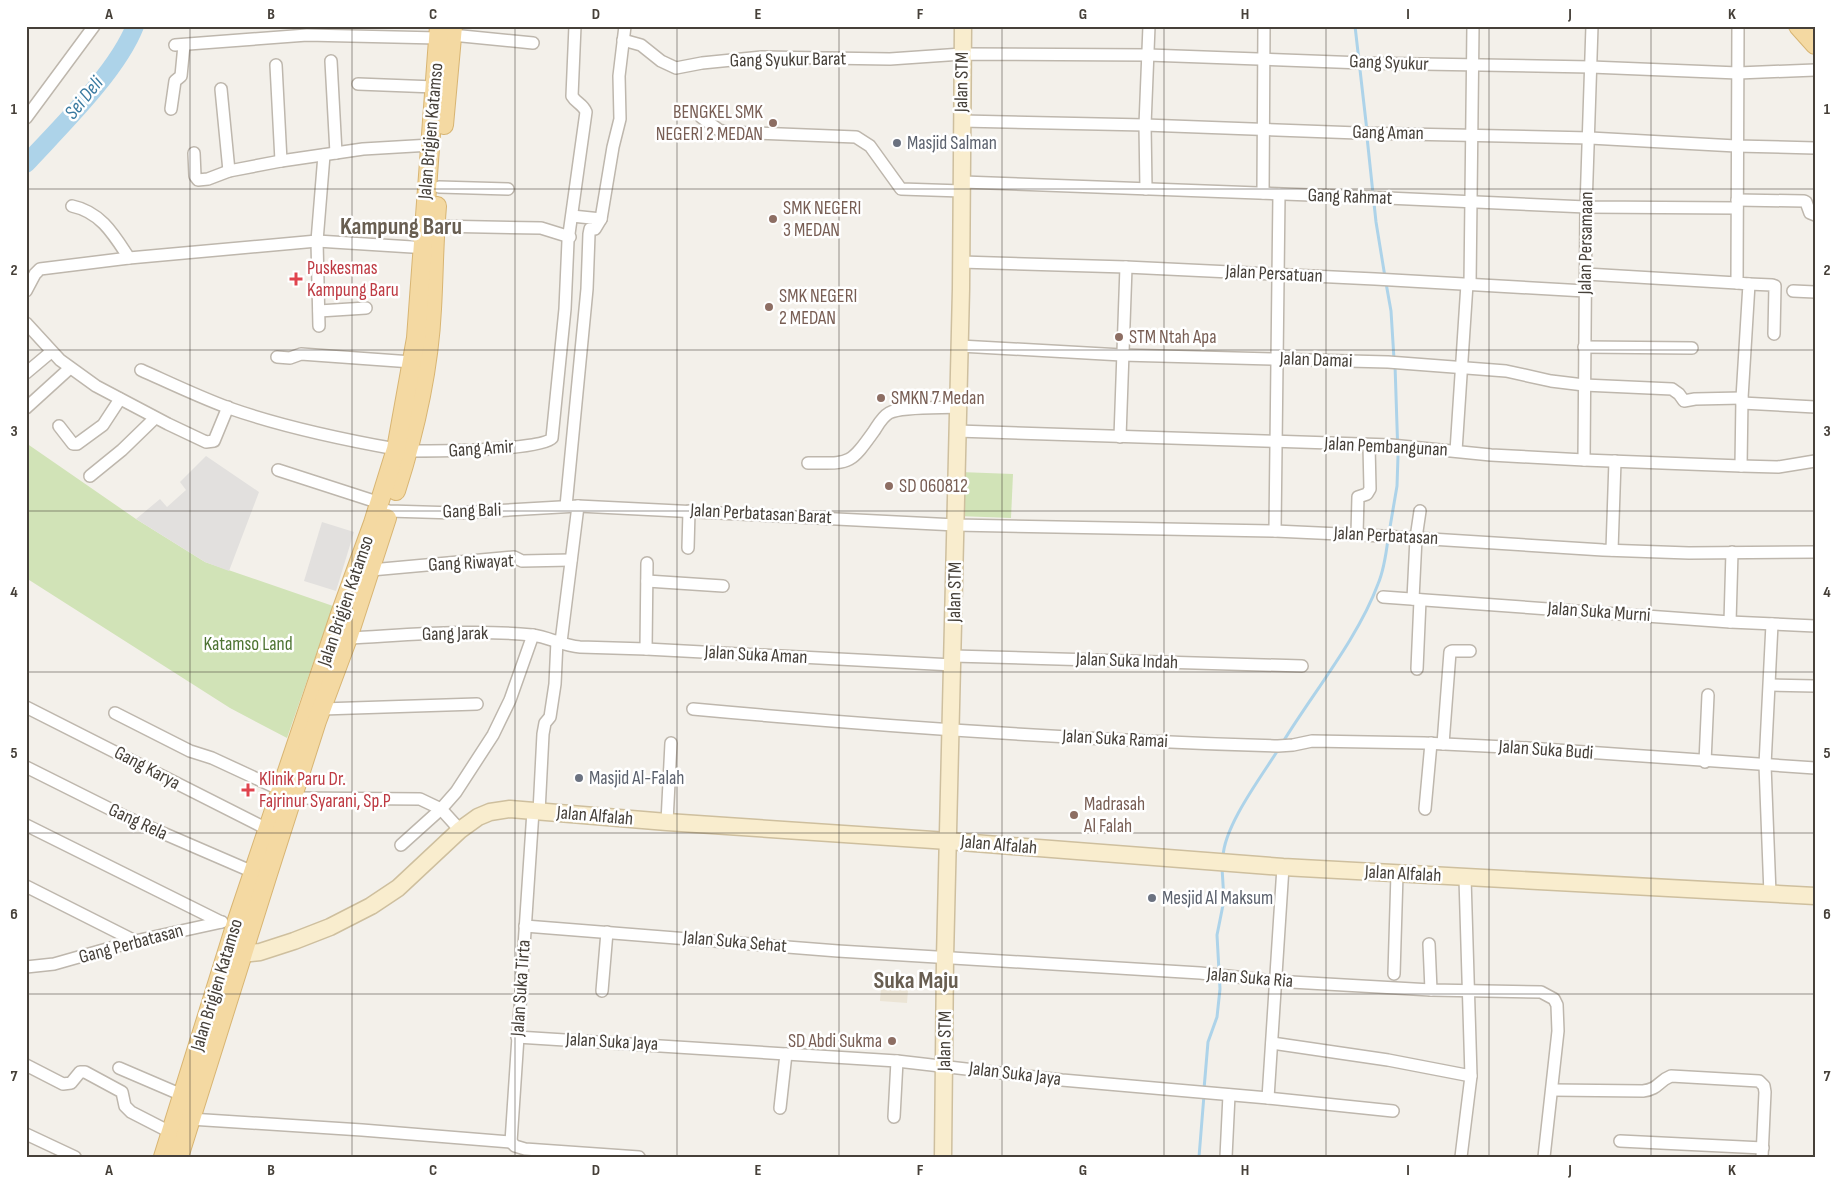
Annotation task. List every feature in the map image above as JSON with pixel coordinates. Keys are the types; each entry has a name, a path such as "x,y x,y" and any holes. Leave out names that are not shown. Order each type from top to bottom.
{"main road":[{"path":"1798,26 1815,45"},
{"name":"Jalan Brigjen Katamso","path":"163,1157 182,1095 234,953 375,536 382,507 420,402 430,335 428,248 431,145 435,87 445,31"},
{"name":"Jalan Brigjen Katamso","path":"429,225 439,187 445,31"},
{"name":"Jalan Brigjen Katamso","path":"402,450 428,248"},
{"name":"Jalan Brigjen Katamso","path":"180,1157 234,953 228,922 253,872 267,829 287,794 322,709 371,570 375,536"}],"street":[{"path":"27,115 94,26"},
{"path":"569,239 586,112 582,105 575,102 572,96 575,26"},
{"path":"429,225 541,228 569,239 588,243 590,229 595,229 601,219 613,147 620,119 619,76 626,26"},
{"name":"Jalan STM","path":"942,1157 962,262 963,26"},
{"path":"1146,189 1145,124 1149,26"},
{"path":"1263,193 1264,26"},
{"path":"1456,451 1472,202 1471,65 1473,26"},
{"name":"Jalan Persamaan","path":"1584,460 1586,207 1590,138 1592,26"},
{"path":"1737,283 1736,146 1738,26"},
{"path":"170,109 175,81 181,76 180,45 307,35 445,31 534,43"},
{"name":"Gang Syukur Barat","path":"623,40 635,42 661,61 676,68 762,56 890,58 962,54"},
{"name":"Gang Syukur","path":"962,54 1148,55 1363,63 1591,67 1738,73 1815,70"},
{"path":"320,326 318,241 330,154 331,61"},
{"path":"276,65 281,161"},
{"path":"358,84 435,87"},
{"path":"220,89 229,171"},
{"name":"Gang Rahmat","path":"701,117 719,130 727,132 856,137 870,146 901,189 962,187 1146,189 1586,207 1804,201 1810,214 1815,215"},
{"name":"Gang Aman","path":"962,121 1145,124 1358,133 1590,138 1736,146 1815,148"},
{"path":"194,153 194,175 196,179 203,180 229,171 281,161 380,148 431,145"},
{"path":"439,187 508,189"},
{"path":"1275,531 1279,194"},
{"path":"72,206 87,210 101,220 110,229 130,258"},
{"path":"572,216 601,219"},
{"name":"Gang Amir","path":"141,370 228,407 299,428 402,450 435,452 540,444 552,438 565,309 569,239"},
{"path":"26,291 35,274 40,270 130,258 318,241 428,248"},
{"name":"Jalan Suka Tirta","path":"511,1142 525,926 544,726 550,717 571,560 572,506 587,289 588,243"},
{"name":"Jalan Persatuan","path":"962,262 1400,280 1585,291"},
{"path":"1120,437 1126,268"},
{"path":"1586,274 1772,285 1775,286 1774,334"},
{"path":"1741,466 1742,400 1749,284"},
{"path":"1793,291 1815,292"},
{"path":"319,311 366,308"},
{"path":"26,323 51,352 70,368 154,418 206,442 214,441 228,407"},
{"name":"Jalan Damai","path":"960,346 1122,354 1388,362 1522,373 1551,381 1584,385 1672,389 1684,401 1695,399 1742,400"},
{"path":"1584,347 1692,348"},
{"path":"26,373 51,352"},
{"path":"278,358 290,358 301,354 412,362"},
{"path":"26,408 70,368"},
{"path":"59,426 73,444 77,444 102,425 120,399"},
{"path":"1742,400 1815,408"},
{"path":"808,463 840,463 848,461 856,456 882,418 896,410 958,407"},
{"path":"90,476 122,450 154,418"},
{"name":"Jalan Pembangunan","path":"957,431 1391,445 1584,460 1741,466 1778,467 1815,460"},
{"path":"1356,534 1358,497 1367,494 1370,489 1369,445"},
{"path":"1612,550 1615,461"},
{"name":"Gang Bali","path":"278,470 382,507 456,513 572,506"},
{"name":"Jalan Perbatasan Barat","path":"572,506 689,510 956,525"},
{"path":"688,548 689,510"},
{"path":"1417,669 1416,538 1420,511"},
{"name":"Jalan Perbatasan","path":"956,525 1356,534 1689,553 1815,552"},
{"path":"1730,622 1732,552"},
{"name":"Gang Riwayat","path":"371,570 514,557 522,561 571,560"},
{"path":"646,649 648,563"},
{"path":"647,581 723,586"},
{"name":"Jalan Suka Murni","path":"1383,596 1730,622 1815,626"},
{"path":"1770,894 1765,764 1772,624"},
{"name":"Gang Jarak","path":"348,638 484,633 533,635 559,641"},
{"path":"402,845 441,810 456,792 492,735 510,700 533,635"},
{"name":"Jalan Suka Aman","path":"559,641 570,646 580,647 953,660"},
{"path":"1443,744 1450,652 1470,651"},
{"name":"Jalan Suka Indah","path":"953,660 1302,666"},
{"path":"1770,685 1815,686"},
{"path":"1705,762 1708,694"},
{"path":"322,709 477,704"},
{"name":"Gang Karya","path":"26,707 267,829"},
{"name":"Jalan Suka Ramai","path":"693,709 952,730 1108,740 1278,746"},
{"path":"115,713 190,751 212,758 287,794 419,799 441,810 460,830"},
{"name":"Jalan Suka Budi","path":"1278,746 1312,741 1443,744 1815,768"},
{"path":"667,822 671,743"},
{"path":"1425,808 1431,744"},
{"name":"Gang Rela","path":"26,767 128,818 253,872"},
{"name":"Jalan Alfalah","path":"234,953 260,952 294,942 330,927 371,906 398,888 460,830 478,817 490,812 510,809 667,822 948,840 1282,867 1815,896"},
{"path":"26,825 228,922"},
{"path":"1268,1098 1282,867"},
{"path":"1394,974 1397,874"},
{"path":"1461,1157 1471,1076 1465,878"},
{"path":"26,886 135,941"},
{"name":"Gang Perbatasan","path":"26,968 54,964 135,941 228,922"},
{"name":"Jalan Suka Sehat","path":"525,926 945,958"},
{"path":"602,991 607,932"},
{"path":"1429,944 1431,990"},
{"name":"Jalan Suka Ria","path":"945,958 1200,973 1274,981 1431,990 1469,989 1541,992 1554,999 1557,1006 1558,1031 1552,1090"},
{"name":"Jalan Suka Jaya","path":"517,1037 897,1062 1062,1080 1229,1094 1393,1111"},
{"path":"1272,1043 1388,1060 1471,1076"},
{"path":"780,1108 786,1054"},
{"path":"894,1117 897,1062"},
{"path":"26,1066 63,1084 70,1083 80,1072 85,1072 122,1092 125,1106 131,1112 170,1132"},
{"path":"119,1068 182,1095"},
{"path":"1544,1157 1552,1090 1653,1090 1664,1079 1671,1076 1759,1081 1764,1086 1762,1152 1620,1141"},
{"path":"1226,1157 1229,1094"},
{"path":"190,1119 438,1135 511,1142 525,1153 639,1157"},
{"path":"26,1134 75,1157"}],"shaded area":[{"path":"206,456 259,492 229,571 205,562 136,519 160,499 167,507 186,490 180,482"},
{"path":"322,522 354,532 336,591 304,581"},
{"path":"881,988 908,990 907,1003 880,1001"}],"green space":[{"name":"Katamso Land","path":"26,443 136,519 205,562 333,606 287,738 230,708 26,578"},
{"path":"960,472 1013,474 1011,518 958,516"}],"waterway":[{"name":"Sei Deli","path":"26,164 102,80 127,44 135,26"},
{"path":"1355,26 1367,131"},
{"path":"1367,137 1376,222 1385,277"},
{"path":"1386,283 1391,311 1394,359"},
{"path":"1389,533 1397,486 1395,365"},
{"path":"1283,742 1359,625 1380,579 1388,539"},
{"path":"1223,857 1225,845 1236,817 1278,750"},
{"path":"1204,1089 1208,1042 1217,1017 1220,989 1217,935 1224,900 1222,868"},
{"path":"1199,1157 1204,1095"}],"place":[{"name":"BENGKEL SMK NEGERI 2 MEDAN","path":"773,123"},
{"name":"Masjid Salman","path":"897,143"},
{"name":"SMK NEGERI 3 MEDAN","path":"773,219"},
{"name":"Puskesmas Kampung Baru","path":"296,279"},
{"name":"SMK NEGERI 2 MEDAN","path":"769,307"},
{"name":"STM Ntah Apa","path":"1119,337"},
{"name":"SMKN 7 Medan","path":"881,398"},
{"name":"SD 060812","path":"889,486"},
{"name":"Masjid Al-Falah","path":"579,778"},
{"name":"Klinik Paru Dr. Fajrinur Syarani, Sp.P","path":"248,790"},
{"name":"Madrasah Al Falah","path":"1074,815"},
{"name":"Mesjid Al Maksum","path":"1152,898"},
{"name":"SD Abdi Sukma","path":"892,1041"}],"district":[{"name":"Kampung Baru","path":"401,226"},
{"name":"Suka Maju","path":"916,980"}]}
